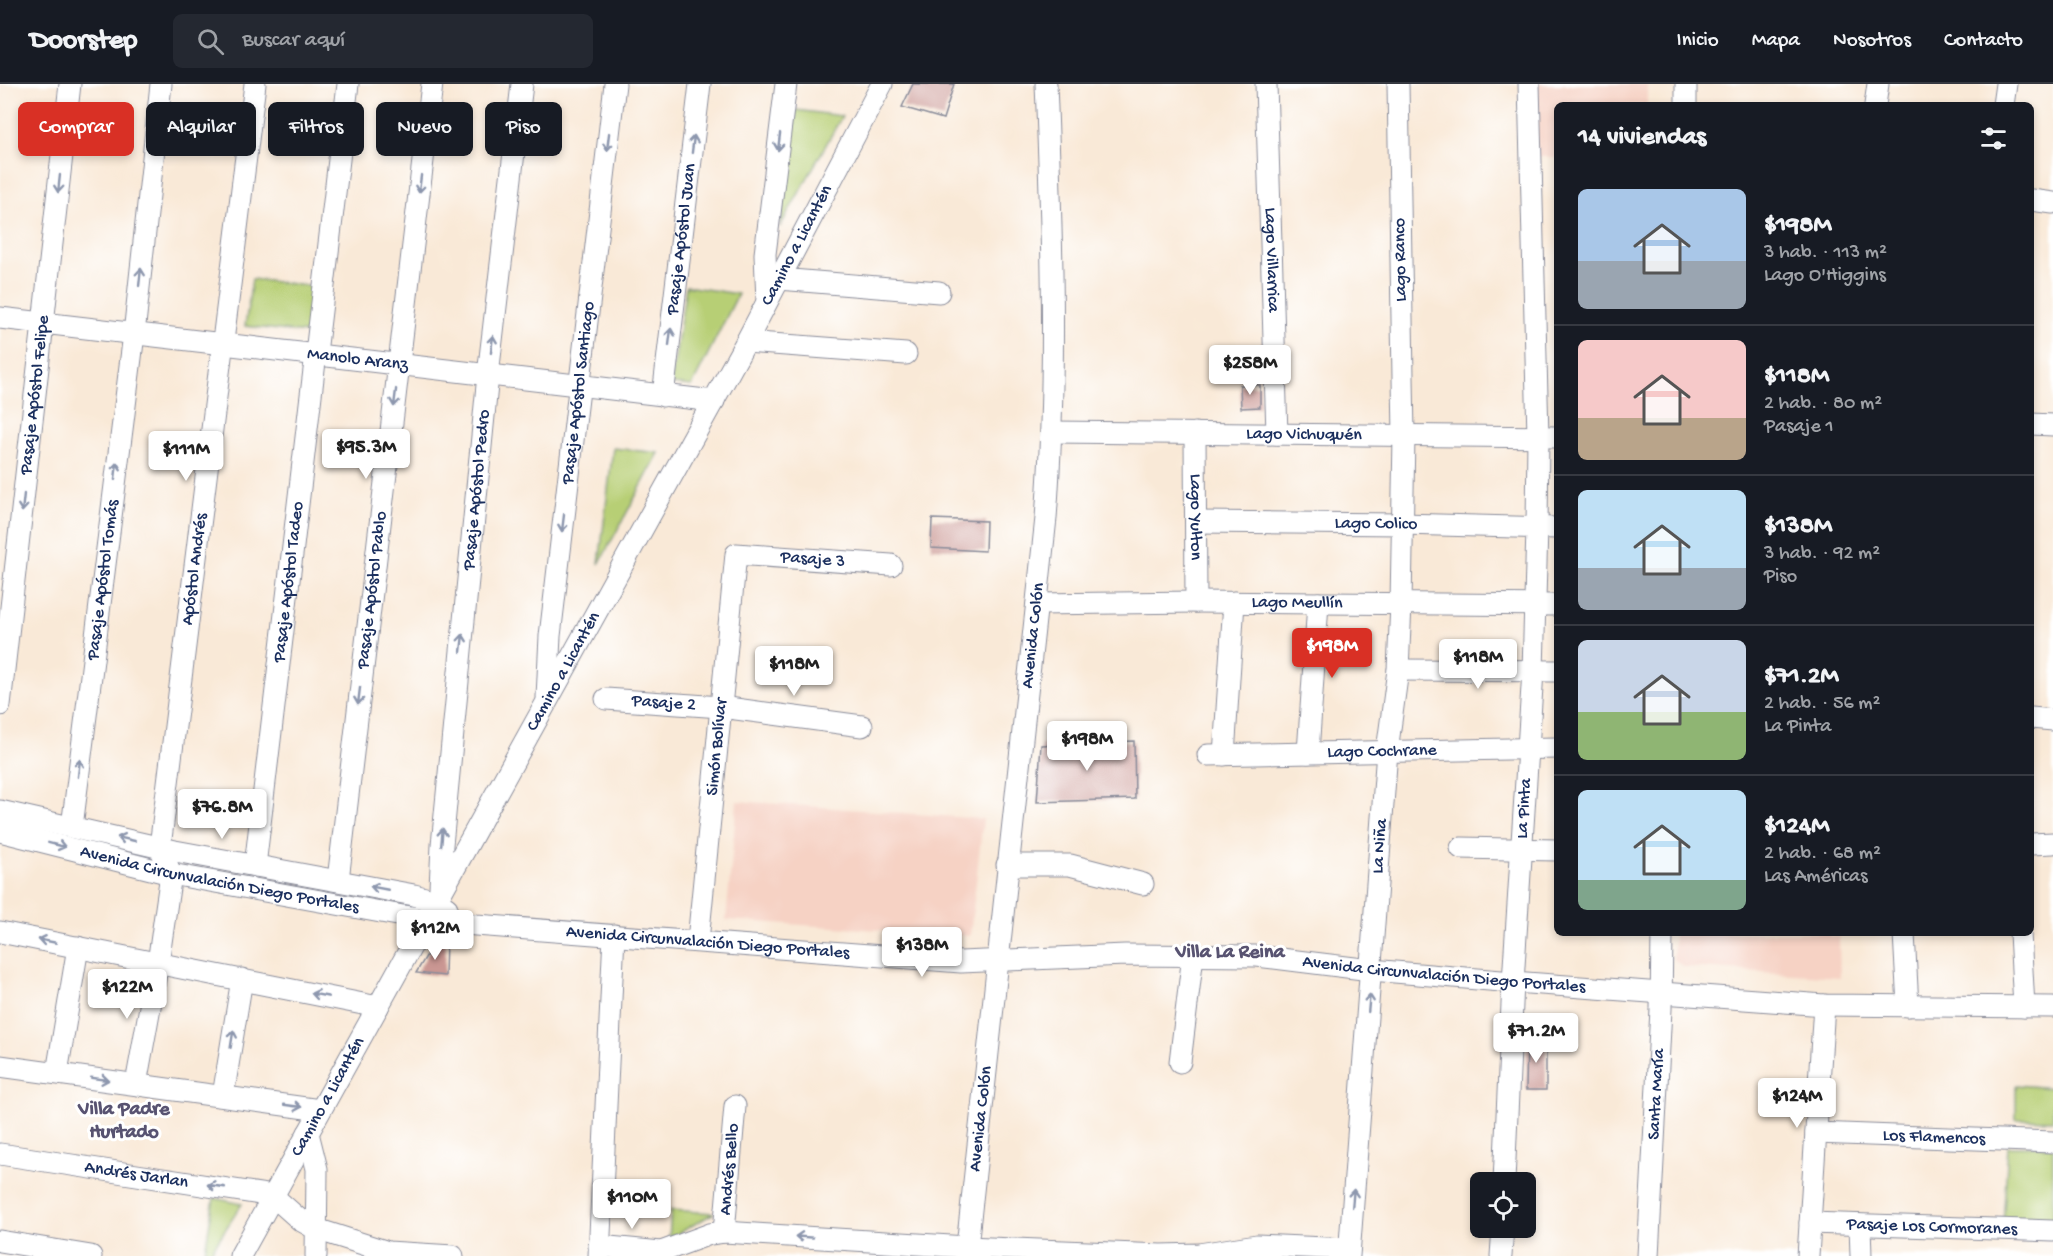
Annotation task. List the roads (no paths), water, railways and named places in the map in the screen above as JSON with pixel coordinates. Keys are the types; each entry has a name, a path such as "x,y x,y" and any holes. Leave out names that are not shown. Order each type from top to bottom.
{"street":[{"name":"Pasaje Apóstol Felipe","path":"0,705 70,84"},
{"name":"Pasaje Apóstol Tomás","path":"72,826 134,334 161,84"},
{"name":"Apóstol Andrés","path":"171,874 160,847 255,84"},
{"name":"Pasaje Apóstol Tadeo","path":"255,866 348,84"},
{"name":"Pasaje Apóstol Pablo","path":"338,880 432,84"},
{"name":"Pasaje Apóstol Pedro","path":"438,898 488,375 522,84"},
{"name":"Pasaje Apóstol Santiago","path":"546,702 550,636 615,84"},
{"name":"Pasaje Apóstol Juan","path":"663,396 700,84"},
{"path":"767,302 765,254 786,84"},
{"name":"Camino a Licantén","path":"240,1256 714,401 882,84"},
{"name":"Avenida Colón","path":"967,1252 1037,604 1052,432 1053,275 1046,84"},
{"name":"Lago Villarrica","path":"1266,84 1276,434"},
{"name":"Lago Ranco","path":"1398,84 1404,436"},
{"name":"La Pinta","path":"1504,1172 1535,605 1547,528 1548,436 1529,84"},
{"path":"1686,84 1686,102"},
{"path":"1875,102 1878,84"},
{"path":"2003,102 2006,84"},
{"path":"2034,200 2053,202"},
{"path":"779,279 939,292"},
{"name":"Manolo Aranz","path":"0,318 714,401"},
{"path":"746,342 906,354"},
{"path":"2034,424 2053,425"},
{"name":"Lago Vichuquén","path":"1052,432 1548,436"},
{"name":"Lago Yulton","path":"1195,433 1196,602"},
{"name":"La Niña","path":"1349,1252 1387,751 1398,670 1404,436"},
{"name":"Lago Colico","path":"1196,522 1547,528"},
{"name":"Pasaje 3","path":"736,554 891,565"},
{"name":"Simón Bolívar","path":"698,941 736,554"},
{"name":"Lago Meullín","path":"1037,604 1234,602 1554,605"},
{"name":"Lago Cochrane","path":"1234,602 1216,755 1554,748"},
{"path":"1308,753 1318,603"},
{"path":"1398,670 1554,671"},
{"name":"Pasaje 2","path":"606,699 721,707 862,726"},
{"path":"2034,718 2053,720"},
{"name":"Avenida Circunvalación Diego Portales","path":"0,812 255,866 438,898 476,925"},
{"name":"Avenida Circunvalación Diego Portales","path":"0,831 171,874 426,920 476,925 961,962 1125,955 1257,956 1371,970 1824,1005 2053,1007"},
{"path":"2034,844 2053,843"},
{"path":"1461,848 1554,850"},
{"path":"1007,865 1070,865 1143,884"},
{"path":"136,1084 158,963 171,874"},
{"path":"0,934 78,947 378,1007"},
{"path":"599,1251 614,935"},
{"name":"Santa María","path":"1648,1256 1662,936"},
{"path":"1904,936 1908,1006"},
{"path":"2020,936 2024,1007"},
{"path":"57,1074 78,947"},
{"path":"1180,1062 1193,955"},
{"path":"223,1096 242,979"},
{"path":"1808,1256 1824,1005"},
{"path":"0,1066 320,1110"},
{"name":"Andrés Bello","path":"724,1232 735,1106"},
{"path":"308,1133 317,1169 316,1256"},
{"name":"Los Flamencos","path":"1816,1133 2053,1142"},
{"name":"Andrés Jarlan","path":"0,1154 273,1196"},
{"path":"273,1196 300,1220 316,1230 387,1252 453,1256"},
{"name":"Pasaje Los Cormoranes","path":"1810,1223 2053,1230"},
{"path":"1860,1225 1860,1256"},
{"name":"Andrés Bello","path":"599,1251 661,1254 685,1250 710,1234 724,1232 967,1252 1161,1255 1199,1254 1248,1245 1349,1252"},
{"path":"1501,1256 1502,1238"},
{"path":"0,1241 91,1256"}],"district":[{"name":"Villa La Reina","path":"1230,953"},
{"name":"Villa Padre Hurtado","path":"124,1122"}]}
